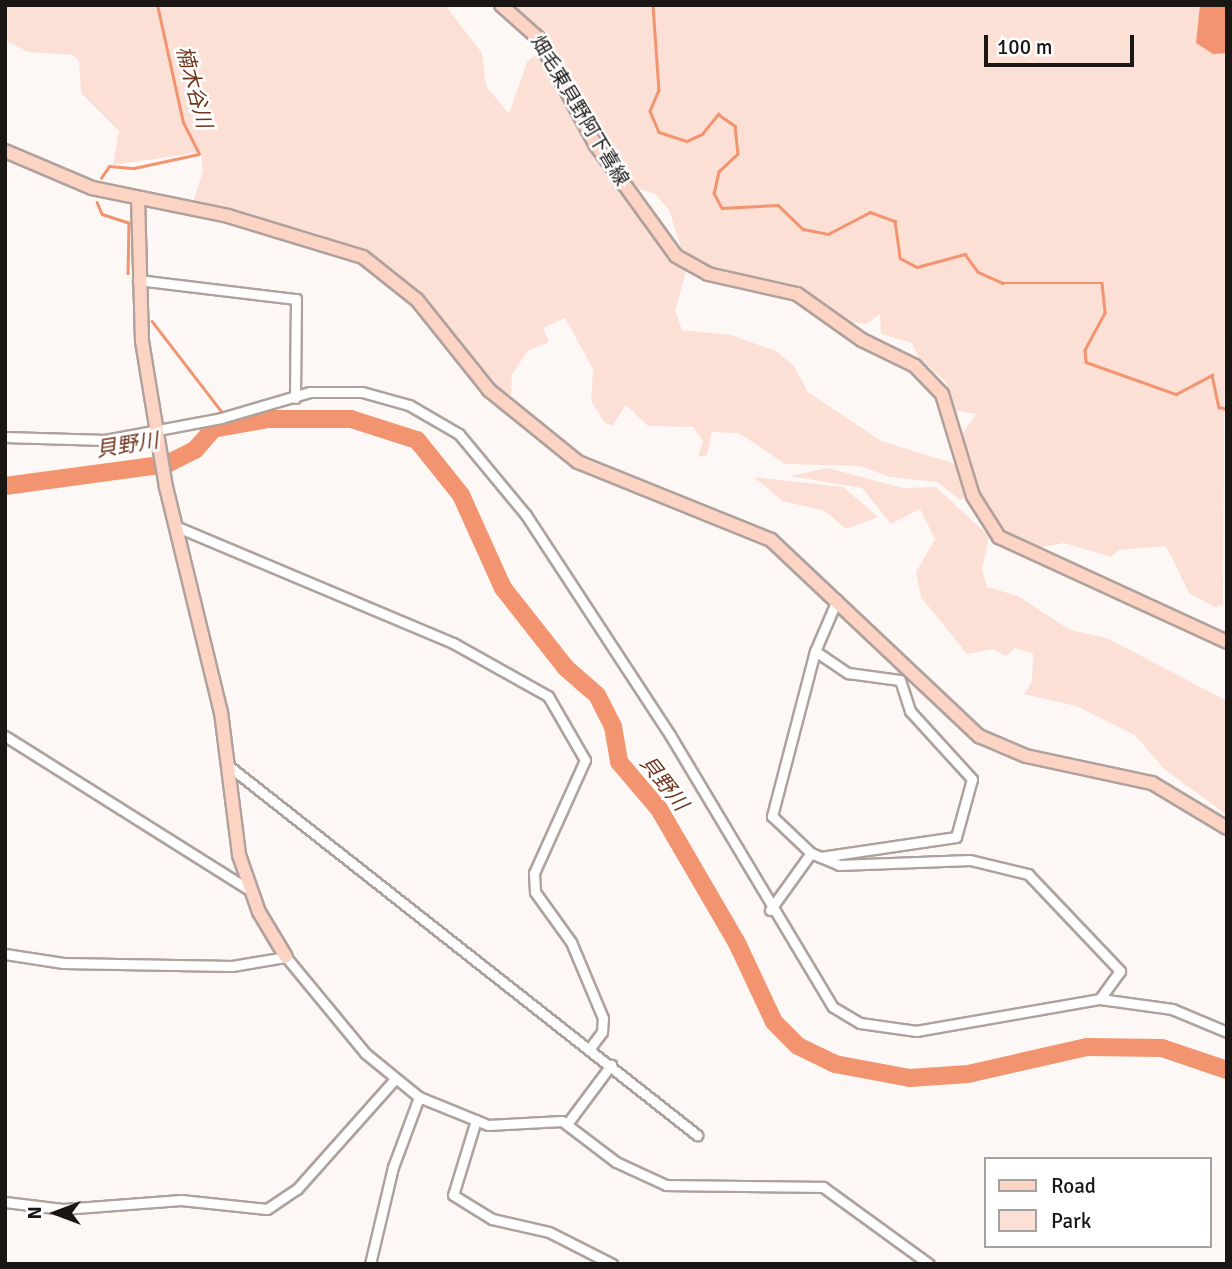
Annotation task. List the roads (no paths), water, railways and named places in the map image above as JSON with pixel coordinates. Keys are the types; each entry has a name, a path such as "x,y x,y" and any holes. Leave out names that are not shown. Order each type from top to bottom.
{"street":[{"name":"畑毛東貝野阿下喜線","path":"501,5 538,38 595,144 676,256 708,274 797,294 862,340 915,366 942,394 973,496 999,537 1227,642"},
{"path":"5,151 60,177 138,198 228,216 363,257 417,300 489,390 579,462 771,540 979,736 1026,755 1152,783 1227,828"},
{"path":"138,198 138,280 156,431 166,487 230,767 240,855 250,890 286,957 365,1053 419,1097 476,1121 567,1124 615,1162 666,1185 823,1187 929,1264"},
{"path":"138,280 296,299 295,398"},
{"path":"5,437 96,441 221,418 310,392 387,396 439,419 481,455 615,647 817,989 860,1023 916,1031 1100,999 1172,1009 1227,1032"},
{"path":"175,526 453,643 540,685 585,760 537,865 535,892 571,942 603,1017 602,1032 589,1048"},
{"path":"836,600 815,651 772,816 815,855 860,866 970,860 1028,874 1120,971 1100,999"},
{"path":"771,910 815,855 956,837 972,779 910,711 900,680 857,676 815,651"},
{"path":"5,736 250,890"},
{"path":"230,767 697,1135"},
{"path":"5,954 63,963 232,966 286,957"},
{"path":"567,1124 611,1065"},
{"path":"5,1202 63,1209 181,1200 267,1209 297,1189 396,1079"},
{"path":"370,1264 393,1167 419,1097"},
{"path":"476,1121 453,1195 492,1219 549,1232 612,1264"}],"waterway":[{"name":"楠木谷川","path":"101,178 109,166 134,168 199,154 183,123 157,5"},
{"path":"653,5 659,90 650,111 659,132 687,141 702,134 718,114 735,126 738,154 719,172 714,193 722,208 778,205 803,229 828,234 870,212 895,221 900,258 917,267 965,254 978,272 1003,283 1102,283 1105,313 1085,350 1086,362 1176,394 1212,375 1219,407 1227,409"},
{"name":"楠木谷川","path":"97,202 102,214 129,223 128,273"},
{"name":"楠木谷川","path":"152,321 232,425"},
{"name":"貝野川","path":"5,486 167,464 195,450 213,429 268,419 351,419 417,440 461,495 503,588 566,668 597,695 613,727 619,762 659,809 737,943 774,1022 798,1046 835,1064 910,1078 968,1074 1087,1047 1162,1048 1227,1070"}]}
